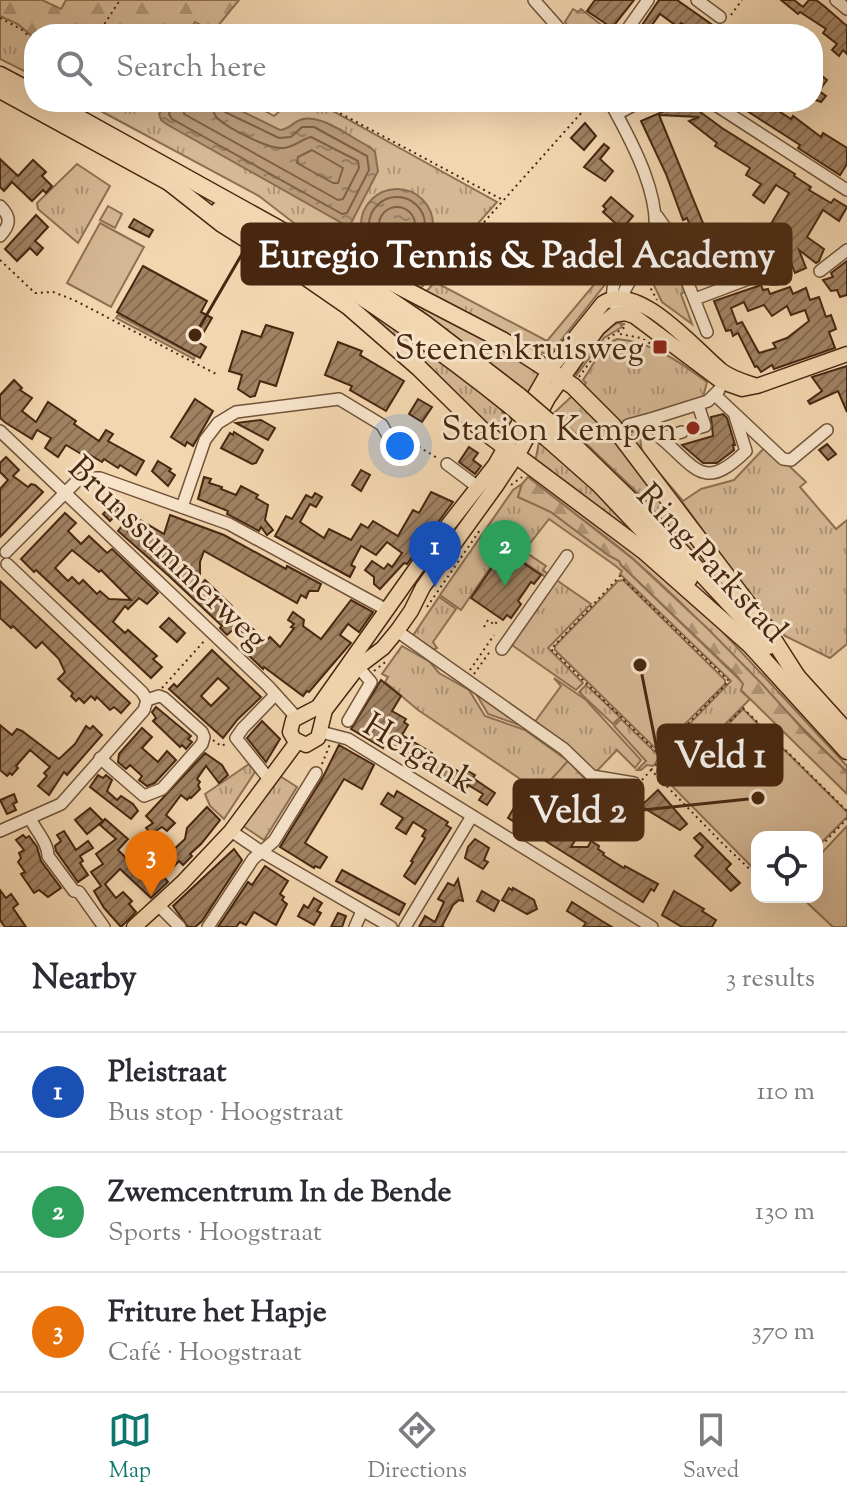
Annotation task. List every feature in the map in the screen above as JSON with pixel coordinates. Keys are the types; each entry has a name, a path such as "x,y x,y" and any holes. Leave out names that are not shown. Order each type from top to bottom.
{"highway":[{"path":"0,75 24,88"},
{"name":"Ring Parkstad","path":"0,90 24,103"},
{"name":"Ring Parkstad","path":"41,112 165,179 337,279 516,402"},
{"name":"Ring Parkstad","path":"68,112 290,235 424,323 660,529 847,732"},
{"path":"165,179 222,224 349,307 395,346 473,422 632,541 748,643"},
{"path":"290,235 358,265 502,340 556,373 588,399 613,426 766,628 798,678"},
{"name":"Ring Parkstad","path":"552,433 847,751"}],"main road":[{"path":"510,452 434,543 318,707 291,723 290,732 297,742 310,744 318,738 324,730 325,710 358,667 383,648 398,630 424,584 510,452 595,310 617,297 642,305 680,332 722,384"},
{"path":"556,373 606,319 618,313 634,316 722,384 757,386 847,354"},
{"path":"390,607 400,602 404,607 398,630"},
{"path":"301,715 316,717 324,730"},
{"path":"134,927 159,906 231,831 297,742"}],"street":[{"path":"534,0 555,24"},
{"path":"631,24 648,0"},
{"path":"697,0 720,17"},
{"path":"836,0 847,9"},
{"path":"621,112 617,114 648,185 657,216 667,230 707,332"},
{"path":"726,112 847,190"},
{"path":"0,206 9,219 9,225 0,236"},
{"path":"617,297 651,247 657,216"},
{"path":"618,313 613,286 654,231"},
{"path":"820,271 847,250"},
{"path":"695,299 764,273"},
{"path":"628,425 698,405 722,384 746,451 728,469 714,474 700,473 661,438 654,418"},
{"path":"182,507 205,440 218,423 236,412 339,399 382,425 392,443"},
{"path":"698,405 705,426 698,428"},
{"path":"734,413 783,459 791,460 827,430"},
{"name":"Brunssummerweg","path":"0,431 275,695 301,715"},
{"path":"661,438 682,432"},
{"path":"447,464 479,488"},
{"path":"100,758 144,796 150,795 162,789 202,744 204,737 142,692 3,558 79,480 96,478 229,524 390,607"},
{"path":"498,646 567,556"},
{"path":"398,630 564,749 592,776 634,783"},
{"path":"348,721 371,682 358,667"},
{"path":"268,778 236,738 275,695"},
{"path":"0,831 61,804 153,698"},
{"name":"Heigank","path":"324,730 348,739 646,925"},
{"path":"208,927 253,859 274,841 316,773"},
{"path":"405,927 472,816"},
{"path":"30,818 48,850 48,856 104,927"},
{"path":"231,831 391,927"},
{"path":"159,906 180,927"},
{"path":"355,927 362,911"}],"path":[{"path":"104,24 120,0"},
{"path":"0,18 24,32"},
{"path":"338,112 502,200"},
{"path":"436,276 582,112"},
{"path":"0,260 35,293 53,292 74,300 218,375"},
{"path":"632,276 650,290"},
{"path":"392,443 406,439 447,464"},
{"path":"634,783 638,783 660,761 659,754 551,649 620,576 729,681 659,754"},
{"path":"484,627 488,620 495,625 497,621"},
{"path":"153,698 212,634"},
{"path":"466,680 494,635"},
{"path":"466,680 498,646"},
{"path":"667,785 743,708 847,811"},
{"path":"316,773 327,753 324,730"},
{"path":"204,737 221,746 240,733"},
{"path":"651,770 751,870"},
{"path":"823,844 847,819"}],"green space":[{"path":"0,0 42,0 61,9 66,0 239,0 220,24 24,24 24,29 0,16"},
{"path":"573,9 578,12 581,9 600,24 566,24"},
{"path":"0,16 24,29 24,71 0,59"},
{"path":"103,112 267,112 274,116 279,112 334,112 497,202 420,289 362,263 303,230 259,196"},
{"path":"77,164 110,186 78,243 38,209 37,203"},
{"path":"108,206 122,214 115,228 100,220"},
{"path":"100,223 144,247 111,307 67,283"},
{"path":"638,232 616,260 618,268 554,349 546,353 532,352 423,295 435,282 547,341"},
{"path":"668,241 688,290 681,294 692,324 662,302 649,275 662,244"},
{"path":"357,268 544,371 530,394 422,311"},
{"path":"332,282 503,407 502,412 516,422 506,441"},
{"path":"118,315 195,356 194,359 116,318"},
{"path":"617,323 625,324 604,338 576,376 592,347"},
{"path":"617,339 653,348 707,382 703,397 624,421 632,432 639,429 642,453 683,501 701,489 734,480 767,445 806,482 800,487 836,529 847,520 847,644 830,658 785,636 752,598 683,503 675,502 581,389 598,356"},
{"path":"571,397 601,424 764,629 644,504 646,501 554,413"},
{"path":"539,442 571,467 681,578 535,462"},
{"path":"529,475 541,478 696,603 847,766 847,772 661,584 531,481"},
{"path":"528,477 633,559 707,628 847,772 847,794 741,690 743,684 737,676 619,561 551,512 518,497"},
{"path":"522,484 518,497 551,512 620,561 744,684 741,691 750,699 672,778 657,772 671,752 667,747 731,681 620,574 622,571 549,519 524,551 546,566 543,570 549,575 547,578 504,548 461,610 440,595 513,490"},
{"path":"555,579 591,604 548,648 583,683 576,690 509,643"},
{"path":"623,580 725,680 725,684 660,749 656,749 555,650 555,646 618,581"},
{"path":"439,597 456,609 433,642 437,648 432,650 412,637"},
{"path":"402,646 469,690 485,716 525,730 568,761 541,793 418,710 385,682 388,677 382,674"},
{"path":"554,678 586,700 641,760 635,768 617,750 594,774 534,723 561,686"},
{"path":"586,685 620,717 613,724 579,692"},
{"path":"475,692 522,726 488,714"},
{"path":"743,709 847,812 847,817 823,841 823,831 751,831 751,866 670,784"},
{"path":"621,719 658,755 653,766 647,765 637,770 646,761 614,726"},
{"path":"568,761 587,781 582,787 623,807 607,824 546,785"},
{"path":"252,762 257,769 224,819 210,806 205,794"},
{"path":"280,776 297,787 264,840 243,826"},
{"path":"847,826 847,927 833,927 807,903 823,903 823,852"}],"water":[{"path":"243,112 280,130 303,119 320,120 370,147 375,152 378,171 349,227 168,125 159,114"},
{"path":"397,189 417,195 427,205 433,225 427,245 417,255 397,261 377,255 367,245 361,225 367,205 377,195"}],"building":[{"path":"595,0 634,0 615,24 606,24 587,11"},
{"path":"659,0 677,0 711,24 674,24 660,14 653,24 643,24"},
{"path":"781,0 794,0 803,7 809,0 816,0 824,6 847,26 847,54 843,50 839,56 832,50 837,44 823,33 826,29 823,24 800,12 798,14"},
{"path":"662,112 700,112 795,174 811,187 809,190 831,203 834,199 847,207 839,221 823,210 807,237 824,249 819,261 816,263 799,250 806,268 795,273 783,242 751,253 754,262 706,282 701,267 709,262 703,248 695,249 687,218 683,220 641,121","holes":["659,115 699,117 689,121 717,143 715,146 750,168 746,175 761,184 753,195 764,203 776,185 789,193 768,229 754,234 756,238 742,244 744,248 718,258"]},
{"path":"749,112 780,112 791,119 793,116 821,137 823,133 847,148 847,164 840,175 798,148 800,145"},
{"path":"585,123 596,136 584,150 571,138"},
{"path":"604,144 609,148 600,159 613,171 605,181 584,167"},
{"path":"0,159 18,176 33,160 46,172 42,176 52,186 32,201 12,182 4,191 0,187"},
{"path":"611,197 633,216 622,229 603,212 606,209 603,206"},
{"path":"36,215 48,227 35,241 43,248 37,255 30,248 17,261 5,249"},
{"path":"134,219 153,230 149,237 129,227"},
{"path":"847,261 847,295 840,297 837,290 831,291 823,280 833,277 831,273"},
{"path":"143,266 207,301 201,312 212,318 198,342 206,347 200,358 117,312"},
{"path":"761,285 770,294 790,287 793,294 806,288 810,300 819,297 826,317 831,315 836,329 829,332 835,348 774,369 772,365 761,372 755,367 738,333 733,336 731,330 726,331 714,301","holes":["744,302 748,311 764,305 772,316 787,306 791,315 805,310 809,321 787,338 773,343 776,348 759,353 742,322 737,324 731,308"]},
{"path":"266,325 293,333 276,386 260,381 255,396 250,397 238,389 242,375 229,371 242,331 261,337"},
{"path":"338,342 362,351 360,355 404,381 386,411 350,390 352,386 325,375"},
{"path":"847,366 847,412 838,391 810,404 808,401 822,391 812,377"},
{"path":"14,380 22,388 20,390 32,398 22,411 36,422 48,402 99,441 106,430 113,434 108,441 144,461 136,475 120,465 118,468 104,459 102,462 85,452 83,455 66,445 58,457 45,448 51,438 37,430 32,439 6,423 0,418 0,395"},
{"path":"195,399 213,411 193,446 187,442 185,446 171,437"},
{"path":"418,399 432,407 422,422 409,414"},
{"path":"723,414 727,418 734,450 717,463 703,463 682,445 713,436 711,417"},
{"path":"261,420 275,428 268,440 236,423"},
{"path":"234,432 263,450 256,463 252,464 221,448 230,433 233,435"},
{"path":"827,444 836,454 828,460 819,450"},
{"path":"469,447 478,453 473,460 481,466 475,474 459,462"},
{"path":"6,457 19,470 13,476 28,487 35,485 43,492 0,537 0,489 8,480 0,472 0,463"},
{"path":"158,461 175,475 168,486 152,471"},
{"path":"361,470 370,475 361,491 352,485"},
{"path":"204,477 211,479 209,483 236,495 241,486 258,495 256,498 268,505 265,520 273,530 267,535 261,527 259,531 227,514 228,511 198,499"},
{"path":"431,492 453,502 407,564 404,563 380,589 374,584 374,577 365,570 372,561 384,569 388,564 392,567 402,553 387,542 376,555 361,546 351,565 355,567 350,577 275,536 286,516 292,519 306,495 312,498 315,493 322,497 316,507 310,504 300,522 324,538 329,529 351,540 361,524 368,528 373,521 398,536 413,510 419,513"},
{"path":"112,505 120,510 110,521 103,514"},
{"path":"65,513 76,523 68,531 81,544 89,536 107,553 112,549 158,593 147,604 139,598 128,609 125,606 113,622 125,633 128,630 157,656 153,659 162,667 151,678 21,559","holes":["72,550 99,572 101,570 131,600 109,599 100,591 97,594 83,580 79,584 72,577 68,581 55,568"]},
{"path":"170,515 224,535 321,584 318,591 309,591 306,598 301,595 297,603 204,551 200,562 200,586 205,580 266,641 270,637 280,647 294,628 288,620 293,612 304,620 303,626 321,639 351,600 373,612 359,632 348,624 340,635 351,643 309,692 303,696 263,669 241,648 249,640 236,627 227,635 220,628 222,626 118,531 122,526 128,531 135,517 164,534"},
{"path":"504,550 541,575 534,584 531,582 511,618 507,615 503,620 471,598"},
{"path":"0,581 130,703 121,713 114,707 110,710 97,697 95,700 91,696 84,703 71,696 73,693 58,679 65,672 59,659 42,642 36,648 0,618"},
{"path":"169,618 185,633 177,642 160,627"},
{"path":"212,650 261,697 223,738 169,689 174,684 177,687","holes":["218,678 229,688 211,706 201,696"]},
{"path":"381,680 401,696 392,711 406,719 404,722 408,725 402,735 432,753 429,757 450,770 451,767 463,774 466,770 475,775 473,778 495,793 487,805 479,800 483,794 468,785 447,775 445,779 385,743 383,748 351,729"},
{"path":"156,707 191,736 188,739 192,742 186,749 153,721 156,718 152,712"},
{"path":"262,721 280,739 266,762 247,738"},
{"path":"0,725 12,735 17,729 22,731 59,759 75,744 86,726 90,729 93,726 102,735 67,775 64,772 49,795 38,786 50,767 30,750 12,775 7,776 0,770"},
{"path":"142,728 152,737 142,748 158,762 167,751 176,760 155,783 147,786 139,780 142,776 130,765 126,769 118,762 119,754"},
{"path":"339,745 374,765 362,789 344,779 305,843 327,857 320,868 314,868 280,847"},
{"path":"205,753 222,765 228,775 219,783 206,766 197,779 200,789 187,800 181,795 166,815 175,823 167,831 162,827 151,834 146,828 153,823 146,816"},
{"path":"98,775 103,778 106,775 112,780 107,791 117,800 121,796 133,804 138,811 131,819 90,787"},
{"path":"658,790 687,824 680,830 641,806"},
{"path":"397,791 448,822 446,825 451,828 415,884 404,876 425,838 422,836 426,830 413,822 406,834 396,828 403,818 381,804 388,793 394,797"},
{"path":"14,794 16,810 7,814 0,800"},
{"path":"519,799 534,812 525,828 508,818"},
{"path":"207,807 220,820 190,854 192,856 183,865 179,861 164,877 168,882 151,898 120,869 105,884 116,898 123,892 132,901 129,904 136,912 121,927 94,891 101,886 91,872 103,864 96,854 116,839 100,825 105,819 128,839 118,850 135,867 154,844 163,854 168,849 171,852 185,839 187,828"},
{"path":"90,808 103,821 87,834 75,820"},
{"path":"549,813 581,831 571,847 588,847 591,841 599,846 603,855 658,884 654,891 651,889 643,902 536,835"},
{"path":"64,831 76,850 88,841 93,848 80,856 83,861 80,863 88,875 78,882 56,851 55,846 61,841 57,835"},
{"path":"700,833 731,864 726,869 740,883 731,891 695,856 703,847 694,838"},
{"path":"23,835 26,838 29,836 37,847 41,861 61,888 48,897 39,890 34,893 21,874 25,872 18,862 21,858 19,853 24,850 16,840"},
{"path":"475,839 489,848 484,860 488,862 483,869 465,858 468,847"},
{"path":"234,849 242,860 202,921 195,927 188,927 173,906"},
{"path":"265,866 288,881 280,894 287,904 276,925 254,912 246,925 240,922 236,927 218,927 248,882 252,885"},
{"path":"342,870 405,904 399,915 336,881"},
{"path":"458,879 463,901 459,900 453,905 444,927 419,927 425,916 435,922 444,902 438,899 448,883 454,886"},
{"path":"509,888 534,900 537,909 527,914 502,900"},
{"path":"0,890 6,898 11,894 18,904 13,908 26,927 5,927 0,920"},
{"path":"482,891 499,901 494,911 477,901"},
{"path":"674,891 716,920 712,927 682,927 662,915"},
{"path":"314,898 322,903 317,911 321,913 314,925 298,916 304,905 308,908"},
{"path":"572,902 612,927 583,927 586,923 567,911"},
{"path":"338,913 346,916 342,927 331,927"}],"place":[{"name":"Euregio Tennis & Padel Academy","path":"195,335"},
{"name":"Steenenkruisweg","path":"660,347"},
{"name":"Station Kempen","path":"693,428"},
{"name":"Zwemcentrum In de Bende","path":"505,586"},
{"name":"Pleistraat","path":"435,587"},
{"name":"Veld 1","path":"640,665"},
{"name":"Veld 2","path":"758,798"},
{"name":"Friture het Hapje","path":"151,896"}]}
